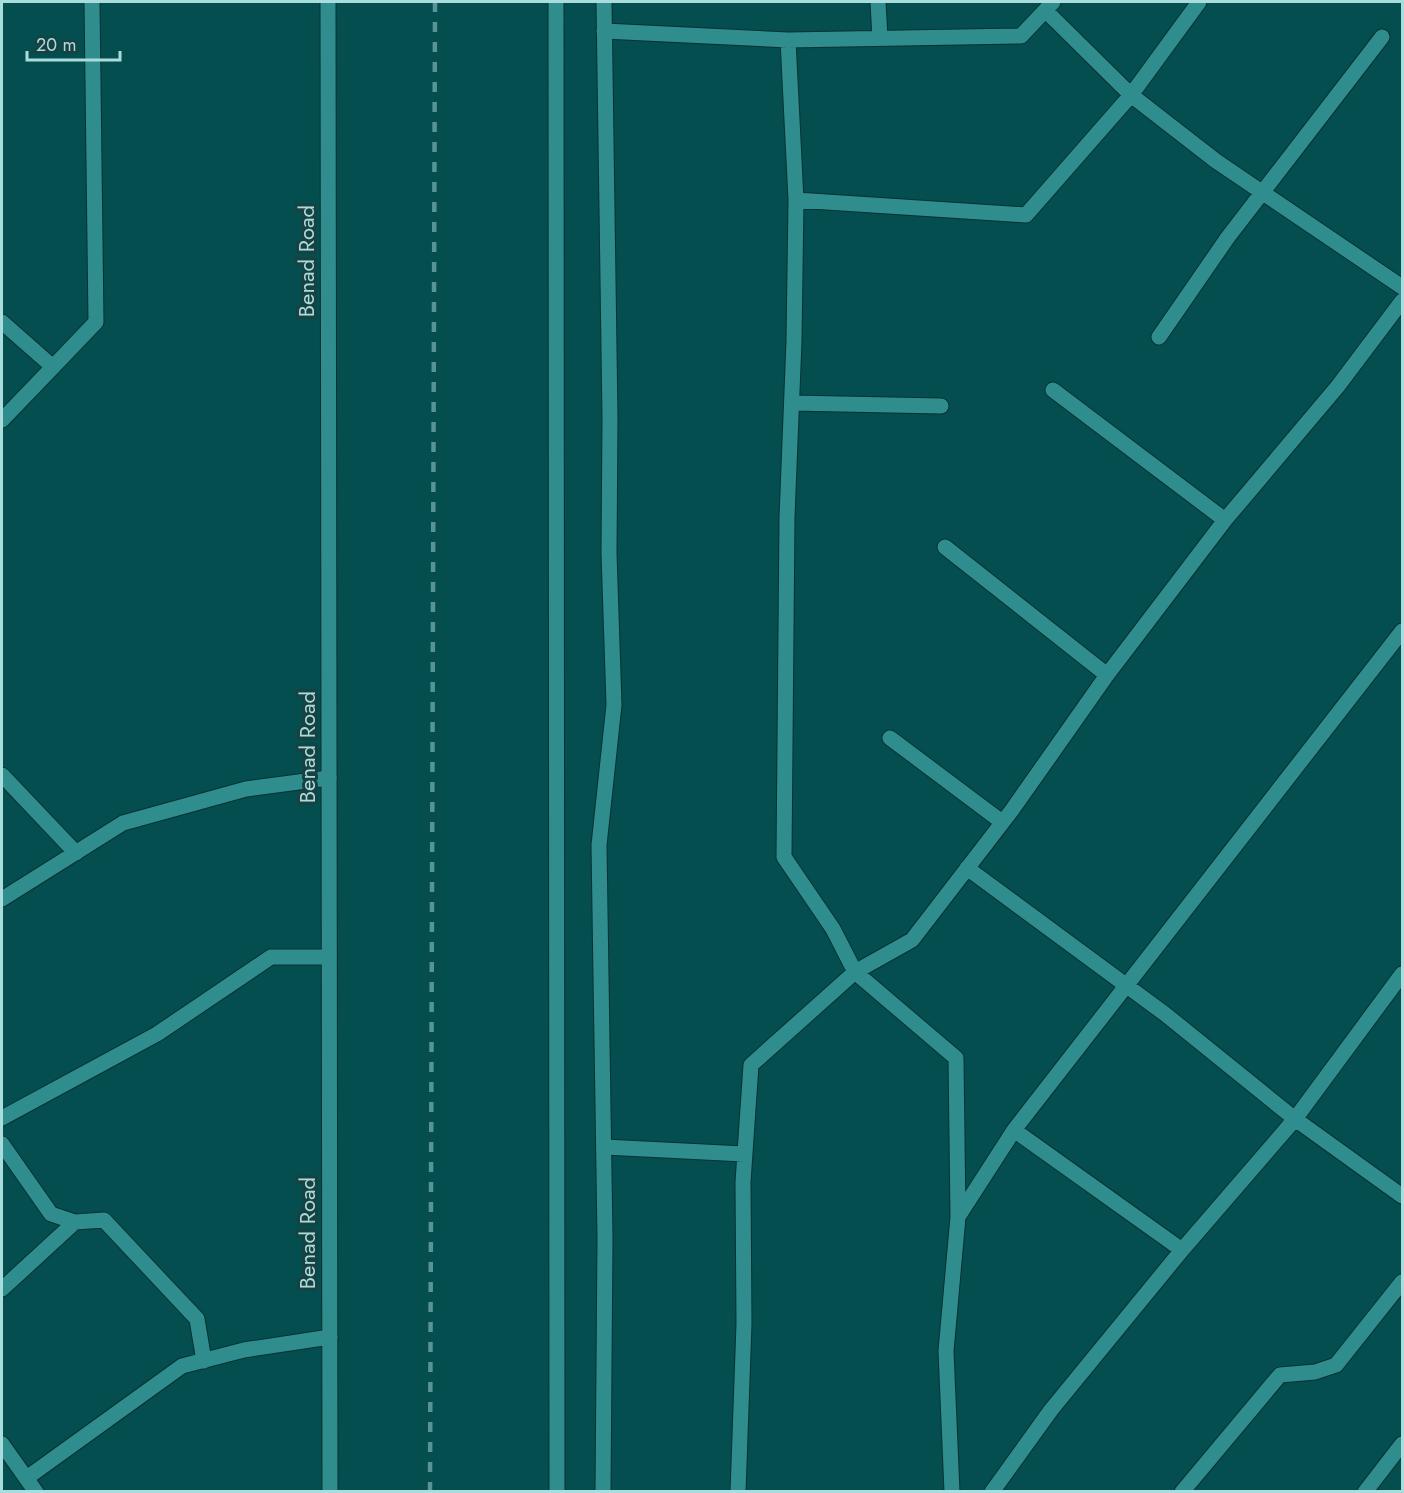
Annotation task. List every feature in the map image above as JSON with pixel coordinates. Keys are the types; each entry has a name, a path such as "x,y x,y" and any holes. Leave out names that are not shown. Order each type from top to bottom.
{"street":[{"path":"2,420 96,322 92,2"},
{"name":"Benad Road","path":"328,2 330,1491"},
{"path":"556,2 557,1491"},
{"path":"603,1491 604,1148 599,845 614,705 609,553 610,418 604,2"},
{"path":"878,2 880,38"},
{"path":"796,200 1026,215 1131,95 1199,2"},
{"path":"604,31 788,40 1021,36 1050,6 1131,95 1216,161 1402,287"},
{"path":"1159,337 1228,237 1382,37"},
{"path":"788,40 796,200 787,517 784,857 833,929 855,972 956,1058 958,1217 946,1351 952,1491"},
{"path":"738,1491 744,1324 744,1154 752,1065 771,1044 855,972 912,940 1002,822 1107,675 1225,520 1338,386 1402,301"},
{"path":"2,322 53,367"},
{"path":"1053,390 1225,520"},
{"path":"792,403 941,406"},
{"path":"945,547 1107,675"},
{"path":"958,1217 1014,1130 1128,987 1402,631"},
{"path":"890,738 1002,822"},
{"path":"2,776 76,852"},
{"path":"2,899 123,823 246,789 329,778"},
{"path":"967,868 1128,987 1295,1119 1402,1196"},
{"path":"2,1118 157,1034 271,957 330,957"},
{"path":"992,1491 1051,1410 1182,1250 1295,1119 1402,974"},
{"path":"1014,1130 1182,1250"},
{"path":"2,1143 51,1214 75,1222 104,1220 197,1319 204,1360"},
{"path":"604,1148 744,1154"},
{"path":"2,1289 75,1222"},
{"path":"1182,1491 1280,1375 1315,1372 1336,1365 1402,1282"},
{"path":"27,1477 182,1366 244,1350 330,1337"},
{"path":"2,1444 36,1491"},
{"path":"1365,1491 1402,1444"}],"railway":[{"path":"430,1492 435,2"}]}
